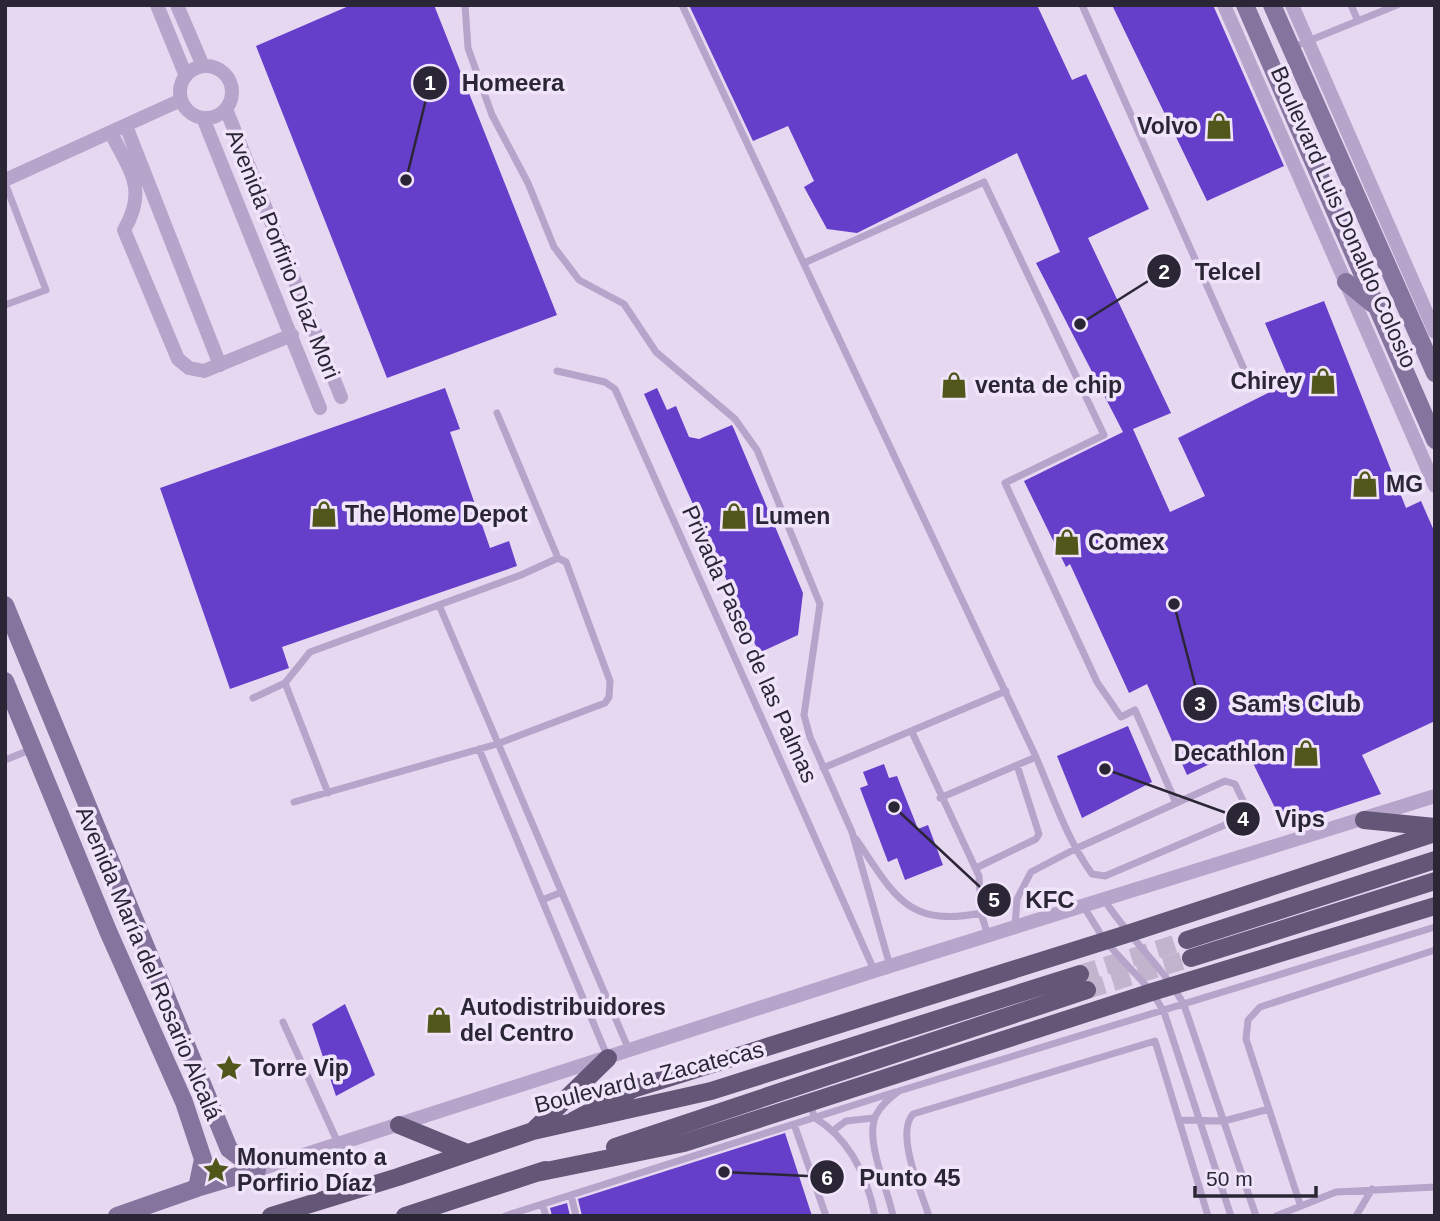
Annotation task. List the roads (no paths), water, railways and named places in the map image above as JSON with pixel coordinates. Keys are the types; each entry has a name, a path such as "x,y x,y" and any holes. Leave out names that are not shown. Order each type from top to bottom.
{"main road":[{"path":"1364,820 1435,827"},
{"path":"573,1121 633,1089 1127,934 1435,833"},
{"path":"1187,940 1435,860"},
{"path":"1191,958 1435,881"},
{"path":"536,1173 675,1153 812,1110 1152,992 1435,906"},
{"name":"Boulevard a Zacatecas","path":"271,1216 533,1131 711,1091 1083,982 405,1216"},
{"path":"533,1131 608,1058"},
{"path":"399,1125 465,1152"}],"street":[{"path":"157,5 186,76"},
{"path":"5,182 181,100 180,88 186,76 203,66 177,5"},
{"name":"Boulevard Luis Donaldo Colosio","path":"1224,5 1435,486"},
{"name":"Boulevard Luis Donaldo Colosio","path":"1245,5 1435,439"},
{"path":"1260,5 1273,30 1299,44 1289,66 1302,107 1306,144"},
{"name":"Boulevard Luis Donaldo Colosio","path":"1272,5 1299,44 1435,332"},
{"name":"Boulevard Luis Donaldo Colosio","path":"1292,5 1299,44 1435,373"},
{"name":"Avenida Porfirio Díaz Mori","path":"181,100 190,112 203,118 220,114 226,109 232,94 229,79 218,69 203,66"},
{"name":"Avenida Porfirio Díaz Mori","path":"226,109 341,397"},
{"name":"Avenida Porfirio Díaz Mori","path":"203,118 320,408"},
{"path":"126,126 220,365"},
{"path":"111,133 134,179 137,197 136,209 124,230 178,359 189,368 204,371 292,335"},
{"path":"1346,282 1377,306"},
{"name":"Avenida María del Rosario Alcalá","path":"5,605 208,1102 229,1149 257,1170"},
{"name":"Avenida María del Rosario Alcalá","path":"5,681 108,931 184,1102 203,1159 197,1188"},
{"path":"117,1216 874,971 1435,796"},
{"path":"108,931 134,919"},
{"path":"184,1102 199,1106 208,1102"}],"lane":[{"path":"465,5 468,48 492,115 528,183 554,247 579,280 624,304 656,352 735,419 757,450 820,604 804,715 823,768 852,832 890,966"},
{"path":"682,5 1006,691 1074,849 1092,874 1105,876 1239,819 1245,814 1246,807 1231,781 1074,849 1031,872 1017,899 1016,928"},
{"path":"1082,5 1244,369"},
{"path":"1351,5 1358,21"},
{"path":"1299,44 1397,5"},
{"path":"5,182 46,290 5,305"},
{"path":"804,263 984,182 1104,435 1004,483 1097,682 1121,717 1135,710 1176,803"},
{"name":"Privada Paseo de las Palmas","path":"557,371 605,382 615,389 874,971"},
{"path":"294,803 497,744 605,703 609,697 610,681 566,562 558,558 497,413"},
{"path":"253,698 285,683 310,652 521,575 558,558"},
{"path":"439,605 629,1051"},
{"path":"285,683 328,793"},
{"path":"823,768 1006,691"},
{"path":"912,732 940,798 976,867 981,889 981,913 988,936"},
{"path":"5,760 33,748"},
{"path":"479,749 608,1058"},
{"path":"940,798 1036,757"},
{"path":"976,867 1036,839 1039,834 1017,765"},
{"path":"852,832 890,887 912,909 930,917 949,918 981,913"},
{"path":"542,900 562,892"},
{"path":"1105,901 1127,934 1174,986 1184,1005 1256,1216"},
{"path":"1084,907 1104,941 1152,992 1164,1012 1231,1216"},
{"path":"505,1216 571,1195 675,1153 794,1124 812,1110 899,1091 1435,927"},
{"path":"1300,1204 1246,1039 1246,1028 1252,1012 1259,1007 1435,950"},
{"path":"283,1022 338,1143"},
{"path":"929,1216 905,1137 908,1120 922,1110 1155,1041 1208,1216"},
{"path":"893,1216 874,1147 874,1118 881,1107 899,1091"},
{"path":"1181,1121 1224,1121 1269,1109"},
{"path":"812,1110 834,1129 851,1149 875,1216"},
{"path":"834,1129 846,1121 874,1118"},
{"path":"794,1124 826,1216"},
{"path":"1276,1216 1300,1204 1336,1192 1435,1187"},
{"path":"1356,1216 1372,1189"},
{"path":"571,1195 576,1216"},
{"path":"542,1204 546,1216"}],"tunnel":[{"path":"1080,974 1187,940"},
{"path":"1087,990 1191,958"}],"place":[{"name":"Volvo","path":"1219,126"},
{"name":"Homeera","path":"406,180"},
{"name":"Telcel","path":"1080,324"},
{"name":"Chirey","path":"1323,381"},
{"name":"venta de chip","path":"954,385"},
{"name":"MG","path":"1365,484"},
{"name":"The Home Depot","path":"324,514"},
{"name":"Lumen","path":"734,516"},
{"name":"Comex","path":"1067,542"},
{"name":"Sam's Club","path":"1174,604"},
{"name":"Decathlon","path":"1306,753"},
{"name":"Vips","path":"1105,769"},
{"name":"KFC","path":"894,807"},
{"name":"Autodistribuidores del Centro","path":"439,1020"},
{"name":"Torre Vip","path":"229,1068"},
{"name":"Monumento a Porfirio Díaz","path":"216,1170"},
{"name":"Punto 45","path":"724,1172"}]}
